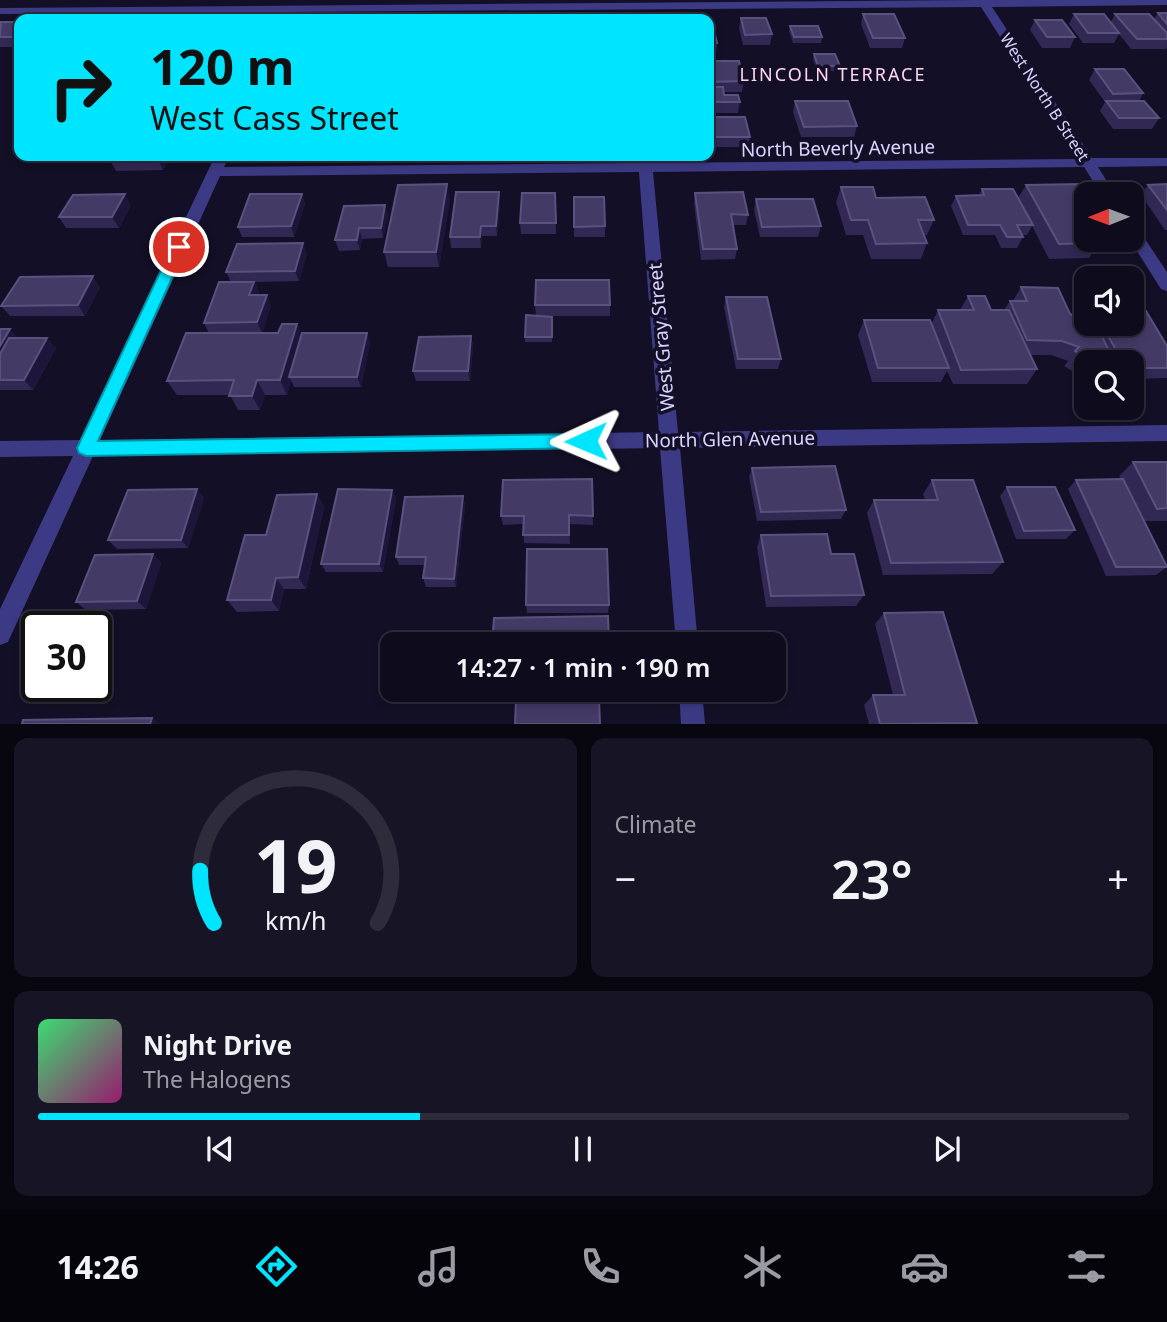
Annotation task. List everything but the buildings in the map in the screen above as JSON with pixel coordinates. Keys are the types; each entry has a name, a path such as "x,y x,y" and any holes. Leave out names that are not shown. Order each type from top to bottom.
{"street":[{"name":"West North B Street","path":"983,2 1100,182"},
{"path":"0,11 289,10 630,3 1167,2"},
{"name":"West Gray Street","path":"646,162 686,632"},
{"name":"North Beverly Avenue","path":"218,164 1167,162"},
{"path":"0,634 218,164"},
{"path":"1144,250 1167,285"},
{"name":"North Glen Avenue","path":"0,449 1167,433"},
{"path":"692,702 693,723"}],"district":[{"name":"LINCOLN TERRACE","path":"833,75"}],"route":[{"path":"179,247 86,448 586,441"}]}
